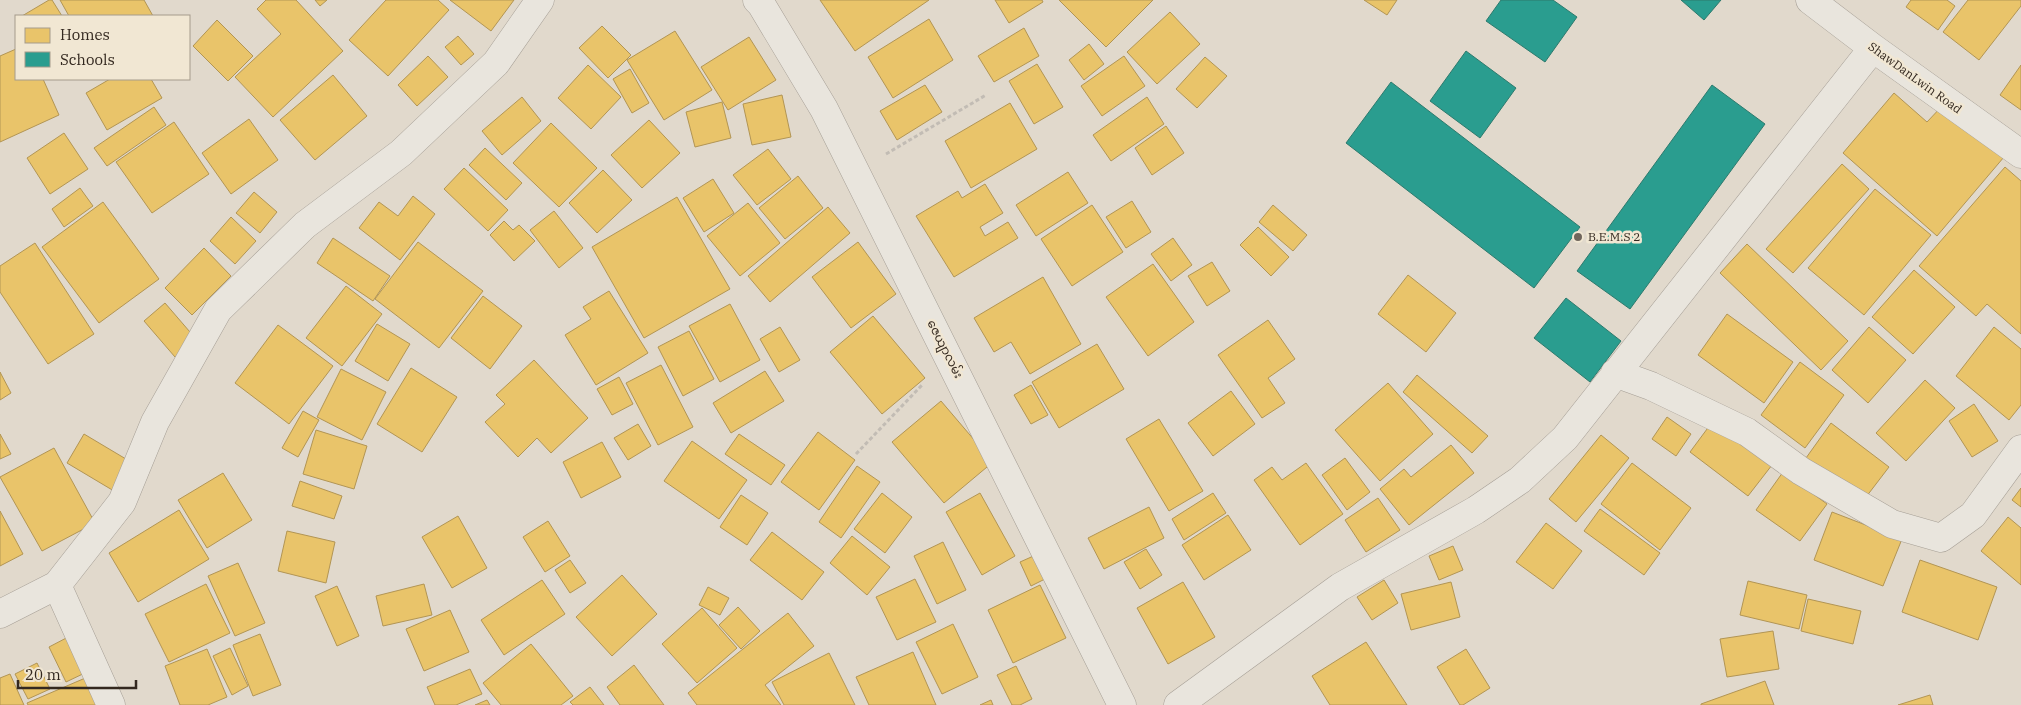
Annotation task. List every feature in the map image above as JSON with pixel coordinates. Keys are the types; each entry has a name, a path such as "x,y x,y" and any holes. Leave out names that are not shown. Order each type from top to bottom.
{"street":[{"path":"0,614 57,585 122,502 155,422 218,310 305,225 401,153 496,63 540,0"},
{"name":"ShawDanLwin Road","path":"1810,0 1873,48 2021,154"},
{"name":"ဇေယျာလမ်း","path":"761,1 824,110 1122,705"},
{"path":"1178,705 1340,587 1476,510 1520,480 1565,438 1873,48"},
{"path":"1615,373 1651,386 1747,432 1801,470 1892,524 1941,538 1973,515 2021,449"},
{"path":"57,585 111,705"}],"path":[{"path":"855,173 986,95"},
{"path":"856,454 949,357"}],"building: Homes":[{"path":"52,0 61,15 24,15"},
{"path":"60,0 144,0 152,15 68,15"},
{"path":"266,0 296,0 343,51 273,117 235,77 281,34 257,9"},
{"path":"315,0 327,0 320,6"},
{"path":"386,0 438,0 449,10 388,76 349,40"},
{"path":"450,0 514,0 491,31"},
{"path":"820,0 929,0 855,51"},
{"path":"995,0 1042,0 1043,2 1009,23"},
{"path":"1059,0 1153,0 1106,47"},
{"path":"1364,0 1397,0 1387,15"},
{"path":"1911,0 1947,0 1955,6 1938,30 1906,7"},
{"path":"1968,0 2021,0 2021,6 1979,60 1943,32"},
{"path":"1170,12 1200,44 1157,84 1127,52"},
{"path":"929,19 953,60 893,98 868,57"},
{"path":"217,20 253,56 228,81 193,46"},
{"path":"602,26 631,55 608,78 579,48"},
{"path":"1024,28 1039,56 994,82 978,56"},
{"path":"675,31 712,90 664,120 627,60"},
{"path":"458,36 474,54 461,65 445,47"},
{"path":"749,37 776,80 728,110 701,67"},
{"path":"1089,44 1104,64 1084,80 1069,60"},
{"path":"15,49 15,80 43,80 59,115 0,142 0,56"},
{"path":"428,56 448,77 417,106 398,85"},
{"path":"1124,56 1145,86 1102,116 1081,86"},
{"path":"1205,57 1227,76 1197,108 1176,89"},
{"path":"1037,64 1063,107 1034,124 1009,81"},
{"path":"588,65 621,97 591,129 558,98"},
{"path":"2021,65 2021,110 2000,95"},
{"path":"630,69 649,103 632,113 613,79"},
{"path":"333,75 367,116 315,160 280,120"},
{"path":"108,80 152,80 162,98 107,130 86,93"},
{"path":"925,85 942,112 897,140 880,111"},
{"path":"1894,93 1927,122 1943,105 2004,157 1937,236 1843,153"},
{"path":"782,95 791,137 752,145 743,104"},
{"path":"522,97 541,121 502,155 482,131"},
{"path":"1147,97 1164,124 1111,161 1093,135"},
{"path":"722,102 731,138 695,147 686,112"},
{"path":"1010,103 1037,149 971,188 945,141"},
{"path":"154,107 166,125 107,166 94,148"},
{"path":"249,119 278,160 231,194 202,153"},
{"path":"649,120 680,153 642,188 611,155"},
{"path":"174,122 209,174 152,213 116,162"},
{"path":"551,123 597,168 559,207 513,163"},
{"path":"1166,126 1184,153 1152,175 1135,148"},
{"path":"64,133 88,169 50,194 27,158"},
{"path":"485,148 522,183 506,200 469,165"},
{"path":"768,149 791,179 757,205 733,175"},
{"path":"1842,164 1869,189 1793,273 1766,249"},
{"path":"2005,167 2021,181 2021,334 1987,304 1976,316 1919,266"},
{"path":"464,168 508,210 488,231 444,189"},
{"path":"603,170 632,200 597,233 569,203"},
{"path":"1068,172 1088,203 1036,236 1016,205"},
{"path":"798,176 823,208 785,239 759,208"},
{"path":"713,179 734,213 704,232 683,198"},
{"path":"985,184 1003,213 980,227 985,236 1008,222 1018,238 954,277 916,216 958,191 962,198"},
{"path":"80,188 93,206 64,227 52,209"},
{"path":"1875,189 1931,235 1864,315 1808,268"},
{"path":"254,192 277,212 260,233 236,213"},
{"path":"413,196 435,214 400,260 359,228 379,202 398,216"},
{"path":"677,197 730,289 644,338 592,247"},
{"path":"1132,201 1151,232 1126,248 1106,217"},
{"path":"103,202 159,279 99,323 42,247"},
{"path":"748,203 780,243 740,276 707,236"},
{"path":"1092,205 1123,252 1072,286 1041,239"},
{"path":"1273,205 1307,235 1293,251 1259,222"},
{"path":"828,207 850,233 770,302 748,276"},
{"path":"554,211 583,248 559,268 530,230"},
{"path":"231,217 256,241 235,264 210,241"},
{"path":"504,221 513,230 519,225 535,241 514,261 490,235"},
{"path":"1258,227 1289,257 1271,276 1240,245"},
{"path":"333,238 390,276 373,301 317,263"},
{"path":"1173,238 1192,265 1171,281 1151,254"},
{"path":"418,242 483,291 439,348 375,299"},
{"path":"858,242 896,294 851,328 812,277"},
{"path":"35,243 94,334 48,364 0,292 0,266"},
{"path":"1747,244 1848,341 1821,370 1720,273"},
{"path":"204,248 231,276 192,315 165,288"},
{"path":"1212,262 1230,291 1207,306 1188,276"},
{"path":"1153,264 1194,322 1148,356 1106,297"},
{"path":"1914,270 1955,307 1913,354 1872,317"},
{"path":"1408,275 1456,313 1426,352 1378,314"},
{"path":"1043,277 1081,344 1030,374 1011,342 994,352 974,318"},
{"path":"346,286 382,314 342,366 306,338"},
{"path":"609,291 648,353 596,385 565,335 591,319 583,307"},
{"path":"483,296 522,326 490,369 451,338"},
{"path":"165,303 196,339 175,357 144,321"},
{"path":"730,304 760,360 720,382 689,326"},
{"path":"1727,314 1793,362 1764,403 1698,355"},
{"path":"873,316 925,378 882,414 830,352"},
{"path":"1268,320 1295,359 1268,378 1285,403 1262,418 1218,355"},
{"path":"377,324 410,344 388,381 355,361"},
{"path":"278,325 333,366 289,424 235,383"},
{"path":"780,327 800,360 779,372 760,339"},
{"path":"1869,327 1906,360 1868,403 1832,370"},
{"path":"1994,327 2021,349 2021,405 2009,420 1956,376"},
{"path":"689,331 714,379 683,396 658,347"},
{"path":"1097,344 1124,389 1059,428 1032,382"},
{"path":"534,360 588,418 551,453 537,438 518,457 485,422 505,404 496,395"},
{"path":"1800,362 1844,395 1805,448 1761,415"},
{"path":"661,365 693,427 658,445 626,383"},
{"path":"411,368 457,397 422,452 377,424"},
{"path":"341,369 386,392 362,440 317,417"},
{"path":"765,371 784,401 731,433 713,403"},
{"path":"0,372 11,393 0,400"},
{"path":"1417,375 1488,436 1472,453 1403,392"},
{"path":"619,377 633,404 612,415 597,389"},
{"path":"1925,380 1955,408 1906,461 1876,433"},
{"path":"1388,383 1433,434 1380,481 1335,430"},
{"path":"1031,385 1048,415 1031,424 1014,395"},
{"path":"1231,391 1255,424 1213,456 1188,423"},
{"path":"941,401 993,462 944,503 892,442"},
{"path":"1974,404 1998,441 1972,457 1949,421"},
{"path":"303,411 319,420 298,457 282,448"},
{"path":"1667,417 1691,434 1676,456 1652,439"},
{"path":"1159,419 1203,491 1169,511 1126,439"},
{"path":"1713,421 1772,465 1748,496 1690,452"},
{"path":"1831,423 1889,467 1863,501 1806,458"},
{"path":"638,424 651,446 628,460 614,438"},
{"path":"316,430 367,446 354,489 303,474"},
{"path":"818,432 855,460 819,510 781,482"},
{"path":"0,434 11,454 0,459"},
{"path":"84,434 136,465 119,494 67,463"},
{"path":"739,434 785,465 771,485 725,454"},
{"path":"1601,435 1629,458 1576,522 1549,499"},
{"path":"692,441 747,480 719,519 664,481"},
{"path":"602,442 621,477 581,498 563,462"},
{"path":"1451,445 1474,473 1409,525 1380,489 1404,469 1411,477"},
{"path":"54,448 95,523 42,551 0,477"},
{"path":"1345,458 1370,492 1347,510 1322,475"},
{"path":"1306,463 1343,514 1300,545 1254,480 1272,467 1282,480"},
{"path":"1632,463 1691,508 1660,550 1601,504"},
{"path":"857,466 880,482 841,538 819,522"},
{"path":"1783,472 1827,504 1800,541 1756,510"},
{"path":"223,473 252,520 207,548 178,500"},
{"path":"300,481 342,496 334,519 292,506"},
{"path":"2021,488 2021,507 2012,500"},
{"path":"882,493 912,517 885,553 854,529"},
{"path":"980,493 1015,556 982,575 946,512"},
{"path":"1213,493 1226,513 1184,540 1172,519"},
{"path":"741,495 768,513 747,545 720,527"},
{"path":"1378,498 1400,530 1366,552 1345,520"},
{"path":"1149,507 1164,538 1104,569 1088,538"},
{"path":"1600,509 1660,553 1644,575 1584,531"},
{"path":"179,510 209,559 138,602 109,553"},
{"path":"0,511 23,554 0,566"},
{"path":"1832,512 1902,539 1883,586 1814,560"},
{"path":"1228,515 1251,550 1204,580 1182,545"},
{"path":"458,516 487,568 452,588 422,537"},
{"path":"2008,517 2021,528 2021,585 1981,551"},
{"path":"548,521 570,556 545,572 523,537"},
{"path":"1546,523 1582,551 1553,589 1516,562"},
{"path":"287,531 335,542 326,583 278,571"},
{"path":"772,532 824,572 802,600 750,560"},
{"path":"852,536 890,567 867,595 830,563"},
{"path":"943,542 966,590 937,604 914,556"},
{"path":"1453,546 1463,570 1439,580 1429,556"},
{"path":"1146,549 1162,575 1140,589 1124,562"},
{"path":"1038,554 1049,577 1031,586 1020,562"},
{"path":"570,560 586,583 570,593 555,570"},
{"path":"1920,560 1997,587 1978,640 1902,612"},
{"path":"238,563 265,623 235,636 208,576"},
{"path":"622,575 657,614 612,656 576,617"},
{"path":"915,579 936,622 897,640 876,597"},
{"path":"542,580 565,614 504,655 481,620"},
{"path":"1384,580 1398,603 1372,620 1357,597"},
{"path":"1748,581 1807,595 1799,629 1740,615"},
{"path":"1183,582 1215,637 1168,664 1137,608"},
{"path":"1451,582 1460,617 1411,630 1401,594"},
{"path":"206,584 230,633 169,662 145,614"},
{"path":"424,584 432,615 383,626 376,596"},
{"path":"1040,585 1066,638 1013,663 988,610"},
{"path":"337,586 359,636 337,646 315,596"},
{"path":"708,587 729,598 720,615 699,605"},
{"path":"1808,599 1861,611 1853,644 1801,631"},
{"path":"738,607 760,631 741,649 719,625"},
{"path":"702,608 737,648 697,683 662,644"},
{"path":"450,610 469,652 424,671 406,629"},
{"path":"788,613 814,646 765,685 781,705 697,705 688,693"},
{"path":"953,624 978,677 942,694 916,642"},
{"path":"1773,631 1779,669 1727,677 1720,639"},
{"path":"260,634 281,685 253,696 233,645"},
{"path":"72,635 89,671 66,682 49,647"},
{"path":"1366,642 1407,705 1330,705 1312,676"},
{"path":"531,644 573,696 561,705 501,705 483,683"},
{"path":"230,648 248,686 232,695 213,656"},
{"path":"207,649 227,697 208,705 180,705 165,666"},
{"path":"1466,649 1490,688 1460,705 1437,667"},
{"path":"913,652 936,705 869,705 856,677"},
{"path":"829,653 855,705 784,705 772,682"},
{"path":"37,663 50,689 28,699 15,674"},
{"path":"634,665 664,705 620,705 607,687"},
{"path":"1016,666 1032,699 1020,705 1012,705 997,675"},
{"path":"470,669 482,694 456,705 435,705 427,687"},
{"path":"10,674 24,705 0,705 0,678"},
{"path":"90,676 102,705 28,705 27,703"},
{"path":"1765,681 1774,705 1701,705 1701,704"},
{"path":"590,687 604,705 573,705 570,702"},
{"path":"1930,695 1933,705 1898,705"},
{"path":"487,700 490,705 475,705"},
{"path":"991,700 993,705 980,705"}],"building: Schools":[{"path":"1501,0 1553,0 1577,17 1545,62 1486,21"},
{"path":"1681,0 1721,0 1704,20"},
{"path":"1466,51 1516,88 1480,138 1430,101"},
{"path":"1391,82 1580,227 1534,288 1346,143"},
{"path":"1712,85 1765,124 1630,309 1577,271"},
{"path":"1566,298 1621,341 1590,382 1534,338"}],"place":[{"name":"B.E.M.S 2","path":"1578,237"}]}
